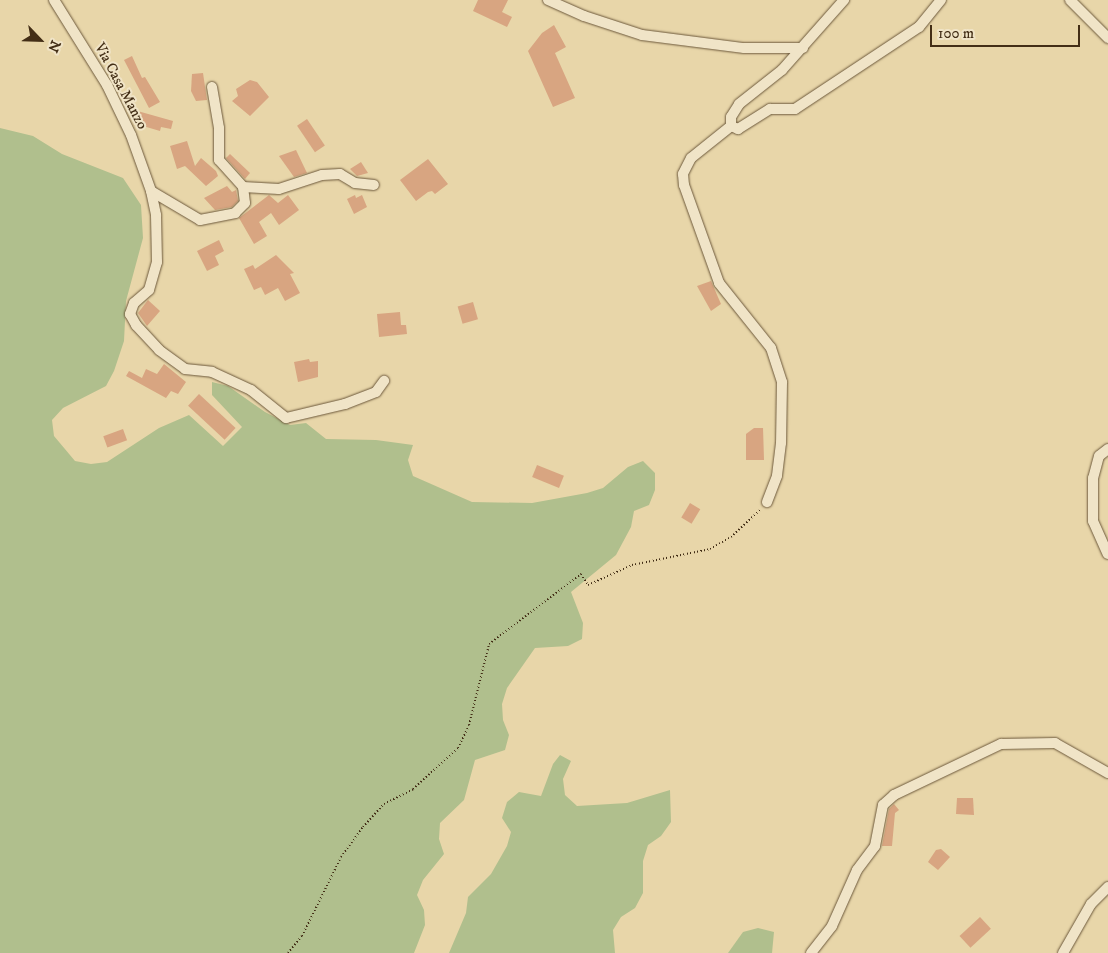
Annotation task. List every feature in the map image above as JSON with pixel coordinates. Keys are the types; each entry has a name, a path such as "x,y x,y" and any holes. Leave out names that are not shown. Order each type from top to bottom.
{"street":[{"name":"Via Casa Manzo","path":"54,0 107,85 131,135 151,191 156,215 156,262 149,290 134,303 130,314 159,350 185,369 212,372 251,390 286,418 345,404 376,392 384,380"},
{"path":"548,0 584,16 642,35 744,48 803,48"},
{"path":"731,126 731,117 739,104 782,70 844,0"},
{"path":"731,126 738,128 770,109 795,109 919,27 941,0"},
{"path":"1070,0 1108,38"},
{"path":"151,191 200,220 235,213 244,203 244,187 219,160 220,138 212,87"},
{"path":"731,126 692,158 683,174 684,185 719,283 771,348 782,382 781,443 777,476 768,502"},
{"path":"244,187 279,189 322,175 340,174 355,183 374,185"},
{"path":"1108,449 1095,464 1093,521 1108,554"},
{"path":"811,953 832,926 856,870 876,846 883,805 894,795 1001,744 1055,743 1108,773"},
{"path":"1063,953 1091,904 1108,887"}],"path":[{"path":"288,953 302,936 341,857 363,827 384,804 412,789 458,748 469,725 488,644 581,574 588,585 632,565 710,549 752,520 768,502"}],"green space":[{"path":"0,128 33,136 62,154 123,178 141,205 143,238 126,301 124,341 114,371 106,386 63,408 52,420 54,436 75,461 91,464 107,462 159,428 189,415 223,446 242,427 212,395 212,382 228,386 265,412 290,425 306,423 326,439 376,440 413,445 408,460 413,476 472,502 532,503 587,493 603,488 628,467 643,461 655,473 655,490 649,505 634,511 631,527 616,555 571,592 583,623 582,639 568,646 535,648 507,688 502,704 503,720 509,735 505,750 475,760 464,800 440,823 439,839 444,854 423,880 417,895 424,910 425,925 414,953 0,953"},
{"path":"560,755 571,761 563,779 565,795 577,806 627,803 670,790 671,822 661,836 648,845 643,861 643,893 635,908 621,917 613,930 615,953 449,953 466,913 468,897 491,874 507,846 511,832 502,818 507,802 519,792 541,796 553,764"},
{"path":"758,928 774,932 772,953 728,953 743,932"}],"building":[{"path":"478,0 508,0 502,12 512,17 507,27 473,11"},
{"path":"554,25 566,47 555,53 575,98 553,107 528,51 542,33"},
{"path":"132,56 142,78 145,77 160,102 149,108 124,60"},
{"path":"203,73 207,100 196,101 191,91 192,74"},
{"path":"250,80 257,82 269,97 250,116 232,101 238,96 236,89"},
{"path":"134,110 173,121 171,129 161,127 160,131 133,123"},
{"path":"307,119 325,146 315,152 297,126"},
{"path":"187,141 195,166 201,158 216,171 218,176 206,186 185,166 177,169 170,146"},
{"path":"296,150 307,173 294,177 279,156"},
{"path":"230,154 250,173 245,179 226,158"},
{"path":"428,159 448,184 435,194 432,191 428,192 416,201 400,180"},
{"path":"361,162 368,173 357,176 350,169"},
{"path":"227,186 232,192 236,190 238,201 232,207 215,210 204,198"},
{"path":"269,195 278,203 288,195 299,210 279,225 271,213 259,222 267,236 254,244 239,218"},
{"path":"355,195 356,198 362,195 367,207 354,214 347,199"},
{"path":"219,240 224,251 215,256 219,265 207,271 197,251"},
{"path":"276,255 294,273 290,274 300,293 285,301 278,288 265,295 261,287 254,290 244,269 253,265 255,269"},
{"path":"711,281 721,304 711,311 697,286"},
{"path":"148,300 160,311 147,326 138,313"},
{"path":"473,302 478,319 463,324 458,306"},
{"path":"400,312 401,325 406,325 407,334 379,337 377,314"},
{"path":"309,359 310,362 318,361 318,377 298,382 294,362"},
{"path":"164,364 186,382 178,394 171,391 166,398 126,376 129,371 142,378 146,369 157,374"},
{"path":"199,394 236,428 225,440 188,406"},
{"path":"754,428 763,428 764,460 746,460 746,434"},
{"path":"123,429 127,440 107,447 103,436"},
{"path":"537,465 564,476 559,488 532,477"},
{"path":"690,503 700,509 692,524 681,518"},
{"path":"957,798 973,798 974,815 956,814"},
{"path":"894,804 899,810 895,813 892,846 882,846 889,809"},
{"path":"941,849 950,857 938,870 928,862 936,850"},
{"path":"980,917 991,929 970,948 960,936"}]}
